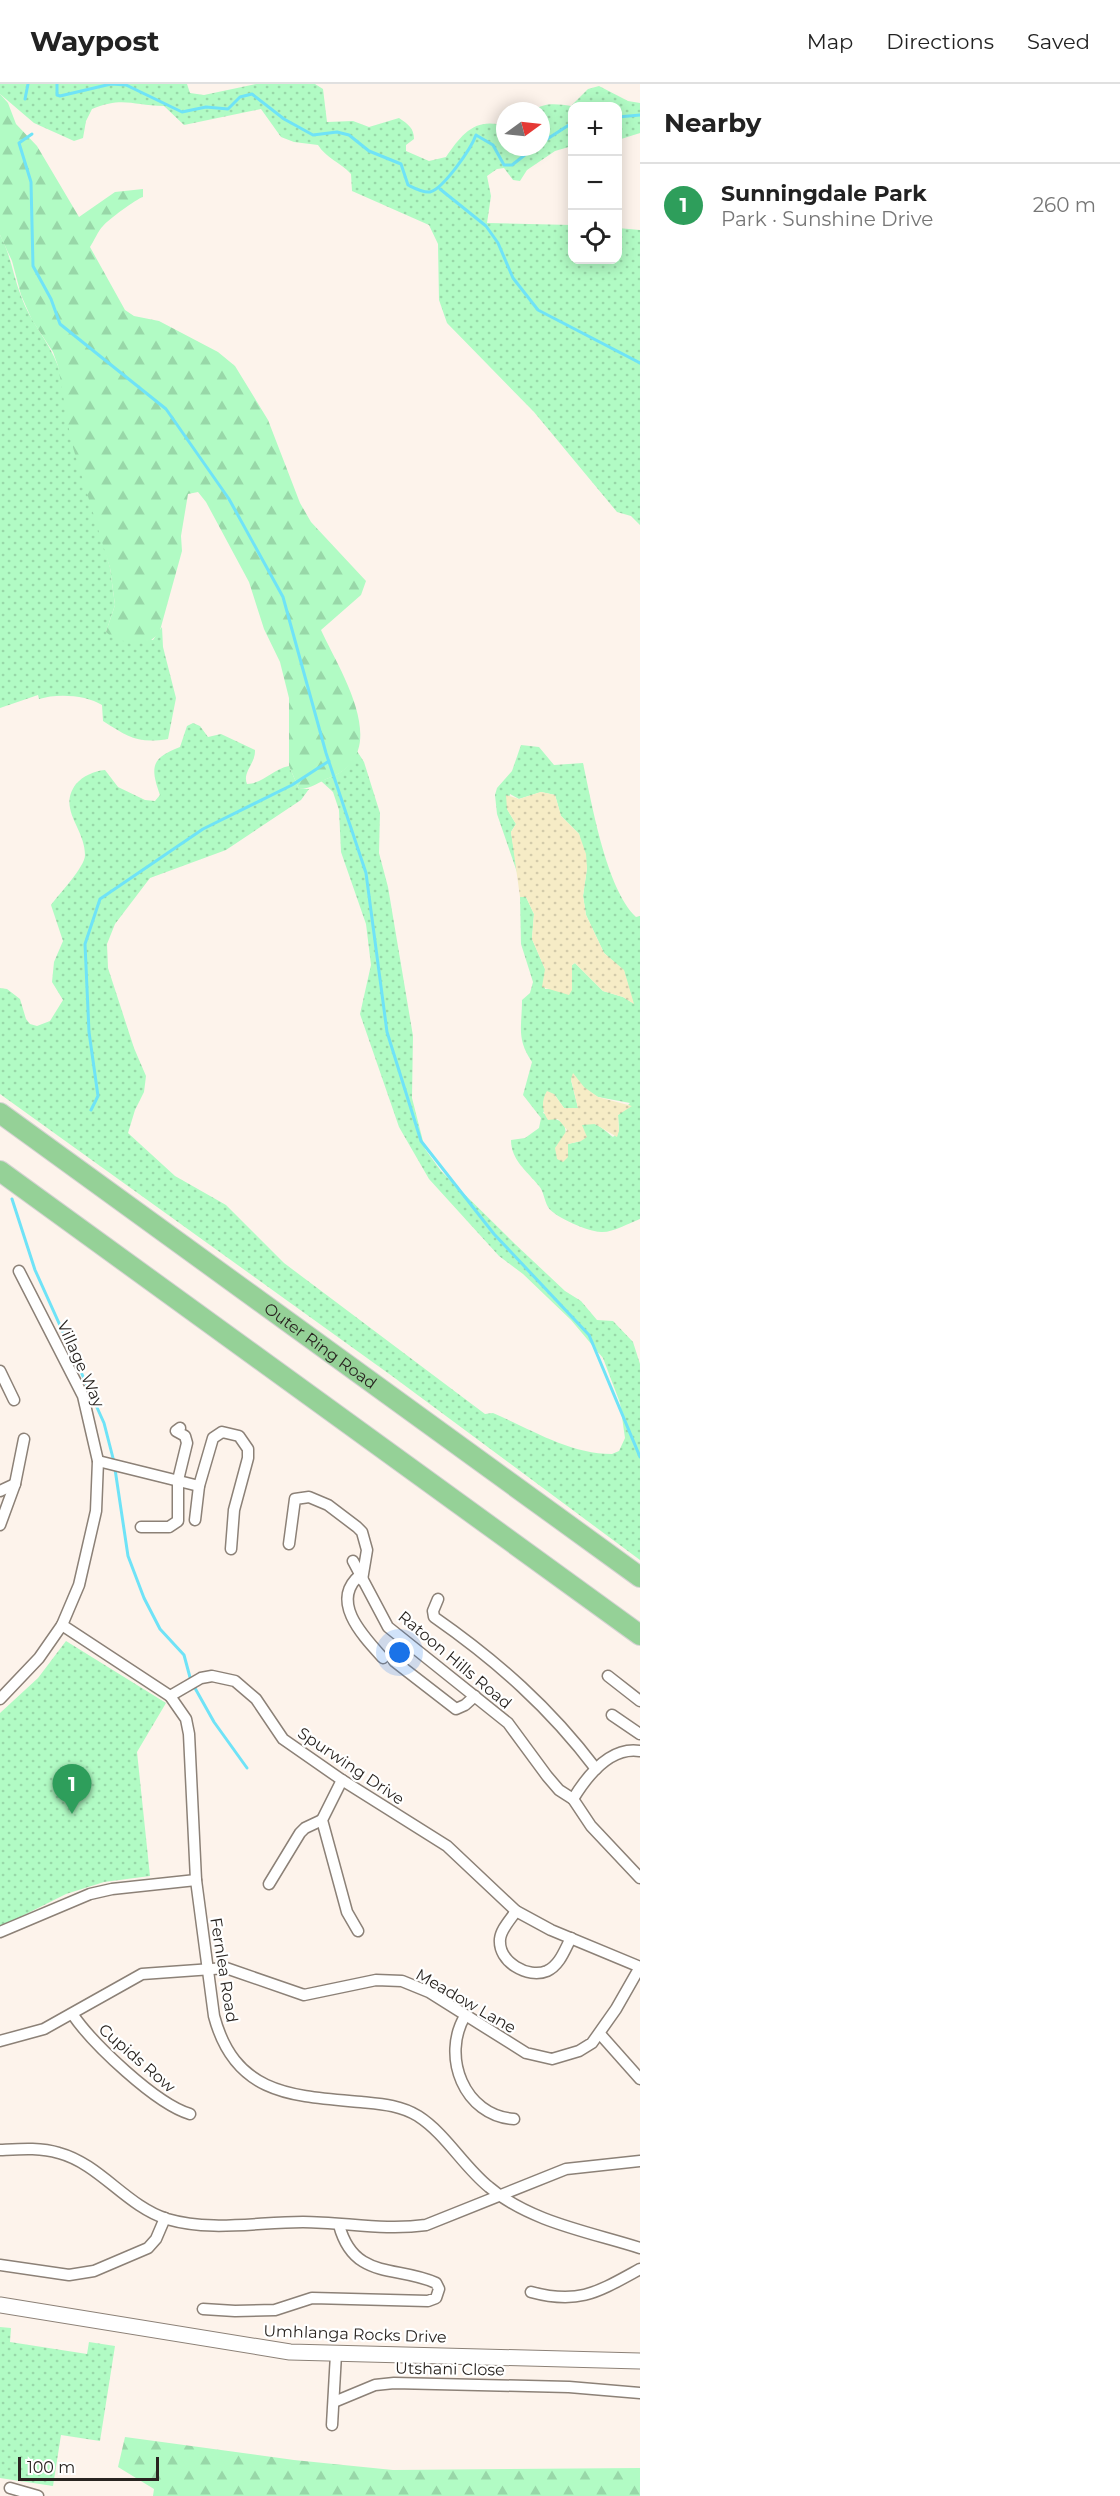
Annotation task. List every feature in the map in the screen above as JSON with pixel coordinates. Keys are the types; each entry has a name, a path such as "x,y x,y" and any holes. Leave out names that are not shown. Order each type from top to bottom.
{"highway":[{"name":"Outer Ring Road","path":"0,1113 640,1577"},
{"path":"0,1172 640,1635"}],"main road":[{"name":"Umhlanga Rocks Drive","path":"0,2305 257,2348 336,2354 640,2361"}],"street":[{"name":"Village Way","path":"0,1699 39,1658 62,1625 79,1585 96,1511 98,1461 82,1396 19,1271"},
{"path":"0,1371 14,1400"},
{"path":"141,1527 169,1527 178,1521 178,1480 187,1443 185,1436 176,1431 180,1428"},
{"path":"195,1520 199,1486 213,1438 222,1432 239,1436 245,1442 248,1458 234,1510 231,1549"},
{"path":"0,1525 15,1484 24,1438"},
{"path":"98,1461 199,1486"},
{"path":"0,1491 15,1484"},
{"path":"289,1544 294,1499 309,1497 328,1505 362,1533 367,1550 361,1577 349,1586 347,1604 363,1636 388,1660 456,1709 465,1705 474,1696"},
{"name":"Ratoon Hills Road","path":"353,1562 388,1627 508,1723 547,1776 559,1790 573,1799 591,1826 640,1878"},
{"path":"438,1599 433,1611 434,1617 481,1650 536,1697 596,1769"},
{"name":"Fernlea Road","path":"62,1625 170,1696 186,1719 189,1734 196,1880 207,1968 218,2031 232,2058 245,2072 275,2091 404,2109 428,2124 489,2188 502,2196 539,2216 640,2248"},
{"name":"Spurwing Drive","path":"170,1696 201,1678 212,1676 235,1681 256,1699 283,1738 342,1780 447,1846 516,1911 571,1938 640,1967"},
{"path":"608,1676 640,1701"},
{"path":"612,1715 640,1734"},
{"path":"573,1799 596,1769 612,1756 622,1752 640,1750"},
{"path":"269,1884 300,1833 322,1820 342,1780"},
{"path":"322,1820 347,1912 358,1931"},
{"path":"0,1932 90,1894 112,1889 196,1880"},
{"path":"516,1911 503,1930 501,1948 506,1958 524,1971 535,1974 553,1967 571,1938"},
{"name":"Meadow Lane","path":"0,2041 44,2029 73,2015 129,1979 142,1974 207,1968 237,1971 304,1995 376,1980 402,1981 429,1992 526,2053 552,2059 579,2051 600,2034 640,1967"},
{"name":"Cupids Row","path":"73,2015 98,2047 171,2106 190,2114"},
{"path":"465,2016 457,2028 453,2052 461,2080 470,2095 495,2116 514,2119"},
{"path":"600,2034 640,2079"},
{"path":"0,2150 38,2149 60,2153 91,2170 131,2202 165,2218 193,2225 211,2226 303,2222 406,2228 426,2225 566,2169 640,2161"},
{"path":"0,2265 55,2274 82,2275 148,2248 156,2239 165,2218"},
{"path":"203,2309 275,2310 312,2298 428,2301 436,2298 440,2289 436,2283 378,2269 366,2263 348,2247 339,2224"},
{"path":"531,2292 563,2298 585,2296 640,2269"},
{"path":"332,2425 336,2354"},
{"name":"Utshani Close","path":"334,2402 382,2383 569,2387 640,2393"},
{"path":"10,2488 38,2496"}],"green space":[{"path":"0,84 187,84 190,93 204,95 256,84 315,84 323,89 327,122 353,121 369,127 399,118 410,127 414,135 414,139 406,145 406,151 429,161 446,157 464,135 477,126 485,124 496,124 496,156 548,156 527,170 520,181 513,180 504,168 497,169 487,176 491,196 487,223 568,225 568,264 622,264 622,228 640,230 640,525 631,516 617,512 534,412 447,323 439,300 438,244 429,225 352,191 351,174 318,145 294,142 281,137 261,109 184,125 164,106 121,102 92,109 86,121 83,138 74,141 34,123 0,94"},
{"path":"599,86 628,101 640,103 640,133 622,139 622,102 575,102 588,89"},
{"path":"0,94 8,103 16,124 37,146 79,217 115,192 143,189 143,197 106,223 90,247 125,310 134,316 159,321 218,352 235,366 268,420 300,503 311,522 366,581 361,595 321,630 349,688 356,710 360,731 358,750 348,766 311,787 299,789 289,766 289,698 280,662 264,629 249,582 206,502 198,492 188,494 181,536 182,551 159,634 147,643 136,643 115,640 106,632 115,605 110,568 71,441 58,366 53,352 32,320 21,295 12,261 0,235"},
{"path":"550,105 568,106 568,147 550,154"},
{"path":"0,235 25,305 58,366 110,568 115,605 106,632 153,640 162,627 163,647 176,698 168,739 149,741 127,735 103,721 102,705 80,697 54,696 39,699 38,695 0,708"},
{"path":"193,723 200,726 208,737 221,734 255,750 246,775 247,784 289,766 299,789 309,789 301,800 226,850 150,878 115,924 107,944 108,968 134,1048 146,1076 144,1092 135,1110 128,1133 175,1176 226,1205 284,1263 485,1414 493,1413 551,1440 581,1450 612,1454 619,1451 625,1438 620,1403 603,1358 571,1320 523,1274 499,1256 429,1179 399,1127 360,1014 371,965 366,924 341,852 339,810 333,792 321,781 343,770 357,751 364,762 380,813 379,853 388,887 413,1036 412,1098 425,1149 441,1171 565,1291 581,1301 597,1320 613,1321 633,1342 640,1364 640,1560 392,1376 0,1094 0,988 7,989 20,999 26,1019 30,1024 37,1026 50,1021 63,1000 52,982 54,962 63,941 51,905 76,873 85,855 81,836 70,810 71,793 82,779 105,770 118,787 145,800 155,801 160,795 155,777 155,765 163,755 180,747 187,726"},
{"path":"521,745 539,747 554,765 583,763 608,866 625,904 636,917 640,916 640,1219 610,1231 588,1230 552,1211 548,1207 541,1188 520,1165 512,1147 511,1140 525,1138 539,1128 541,1118 523,1095 532,1062 522,1039 522,1000 530,993 533,982 521,944 520,897 526,897 534,914 532,939 545,969 545,989 572,989 572,965 575,963 603,991 623,997 633,1003 624,971 604,953 586,915 583,896 587,868 579,834 561,816 555,795 541,792 519,799 510,794 507,809 516,824 511,832 518,875 497,814 495,795 497,788 512,771","holes":["571,1080 598,1097 630,1103 618,1115 619,1131 613,1137 599,1126 587,1123 582,1125 581,1141 568,1144 564,1123 543,1113 554,1094 564,1108 578,1108"]},
{"path":"66,1641 166,1703 137,1752 150,1876 104,1882 66,1894 0,1927 0,1713 38,1678"},
{"path":"0,2327 11,2328 10,2342 87,2354 89,2342 115,2346 100,2441 61,2435 53,2486 0,2478"},
{"path":"125,2437 294,2460 393,2470 640,2468 640,2496 153,2496 154,2489 118,2467"}],"sand":[{"path":"541,792 555,795 561,816 579,834 586,854 587,868 583,896 586,915 604,953 624,970 634,1004 623,997 603,991 575,963 572,965 572,990 569,995 542,987 545,969 532,939 534,914 526,897 520,897 511,832 516,824 507,809 506,795 519,799"},
{"path":"573,1073 584,1087 598,1097 632,1106 618,1115 617,1137 595,1124 582,1125 587,1137 568,1144 568,1157 563,1162 557,1159 555,1148 567,1130 558,1119 548,1120 543,1110 543,1102 547,1091 554,1094 564,1108 578,1108 571,1079"}],"waterway":[{"path":"25,99 28,84"},
{"path":"57,84 57,95 60,96 111,84 126,85 182,112 206,107 228,109 240,97 252,94 284,119 313,135 337,132 349,135 369,151 401,164 408,185 424,192 430,192 442,184 463,158 476,135 493,145 496,150"},
{"path":"622,117 640,115"},
{"path":"550,137 568,126"},
{"path":"32,134 19,143 31,182 33,266 51,299 60,324 166,409 229,499 283,597 326,753 366,873 387,1032 421,1141 494,1234 589,1335 640,1457"},
{"path":"499,156 504,165 512,165 524,156"},
{"path":"440,189 486,226 498,243 513,278 538,310 640,363"},
{"path":"91,1110 98,1096 89,1032 85,944 100,899 203,829 292,785 329,761"},
{"path":"12,1199 35,1270 104,1423 114,1462"},
{"path":"115,1469 128,1556 144,1598 160,1629 184,1655 191,1681 214,1722 247,1768"}],"place":[{"name":"Sunningdale Park","path":"72,1814"}]}
